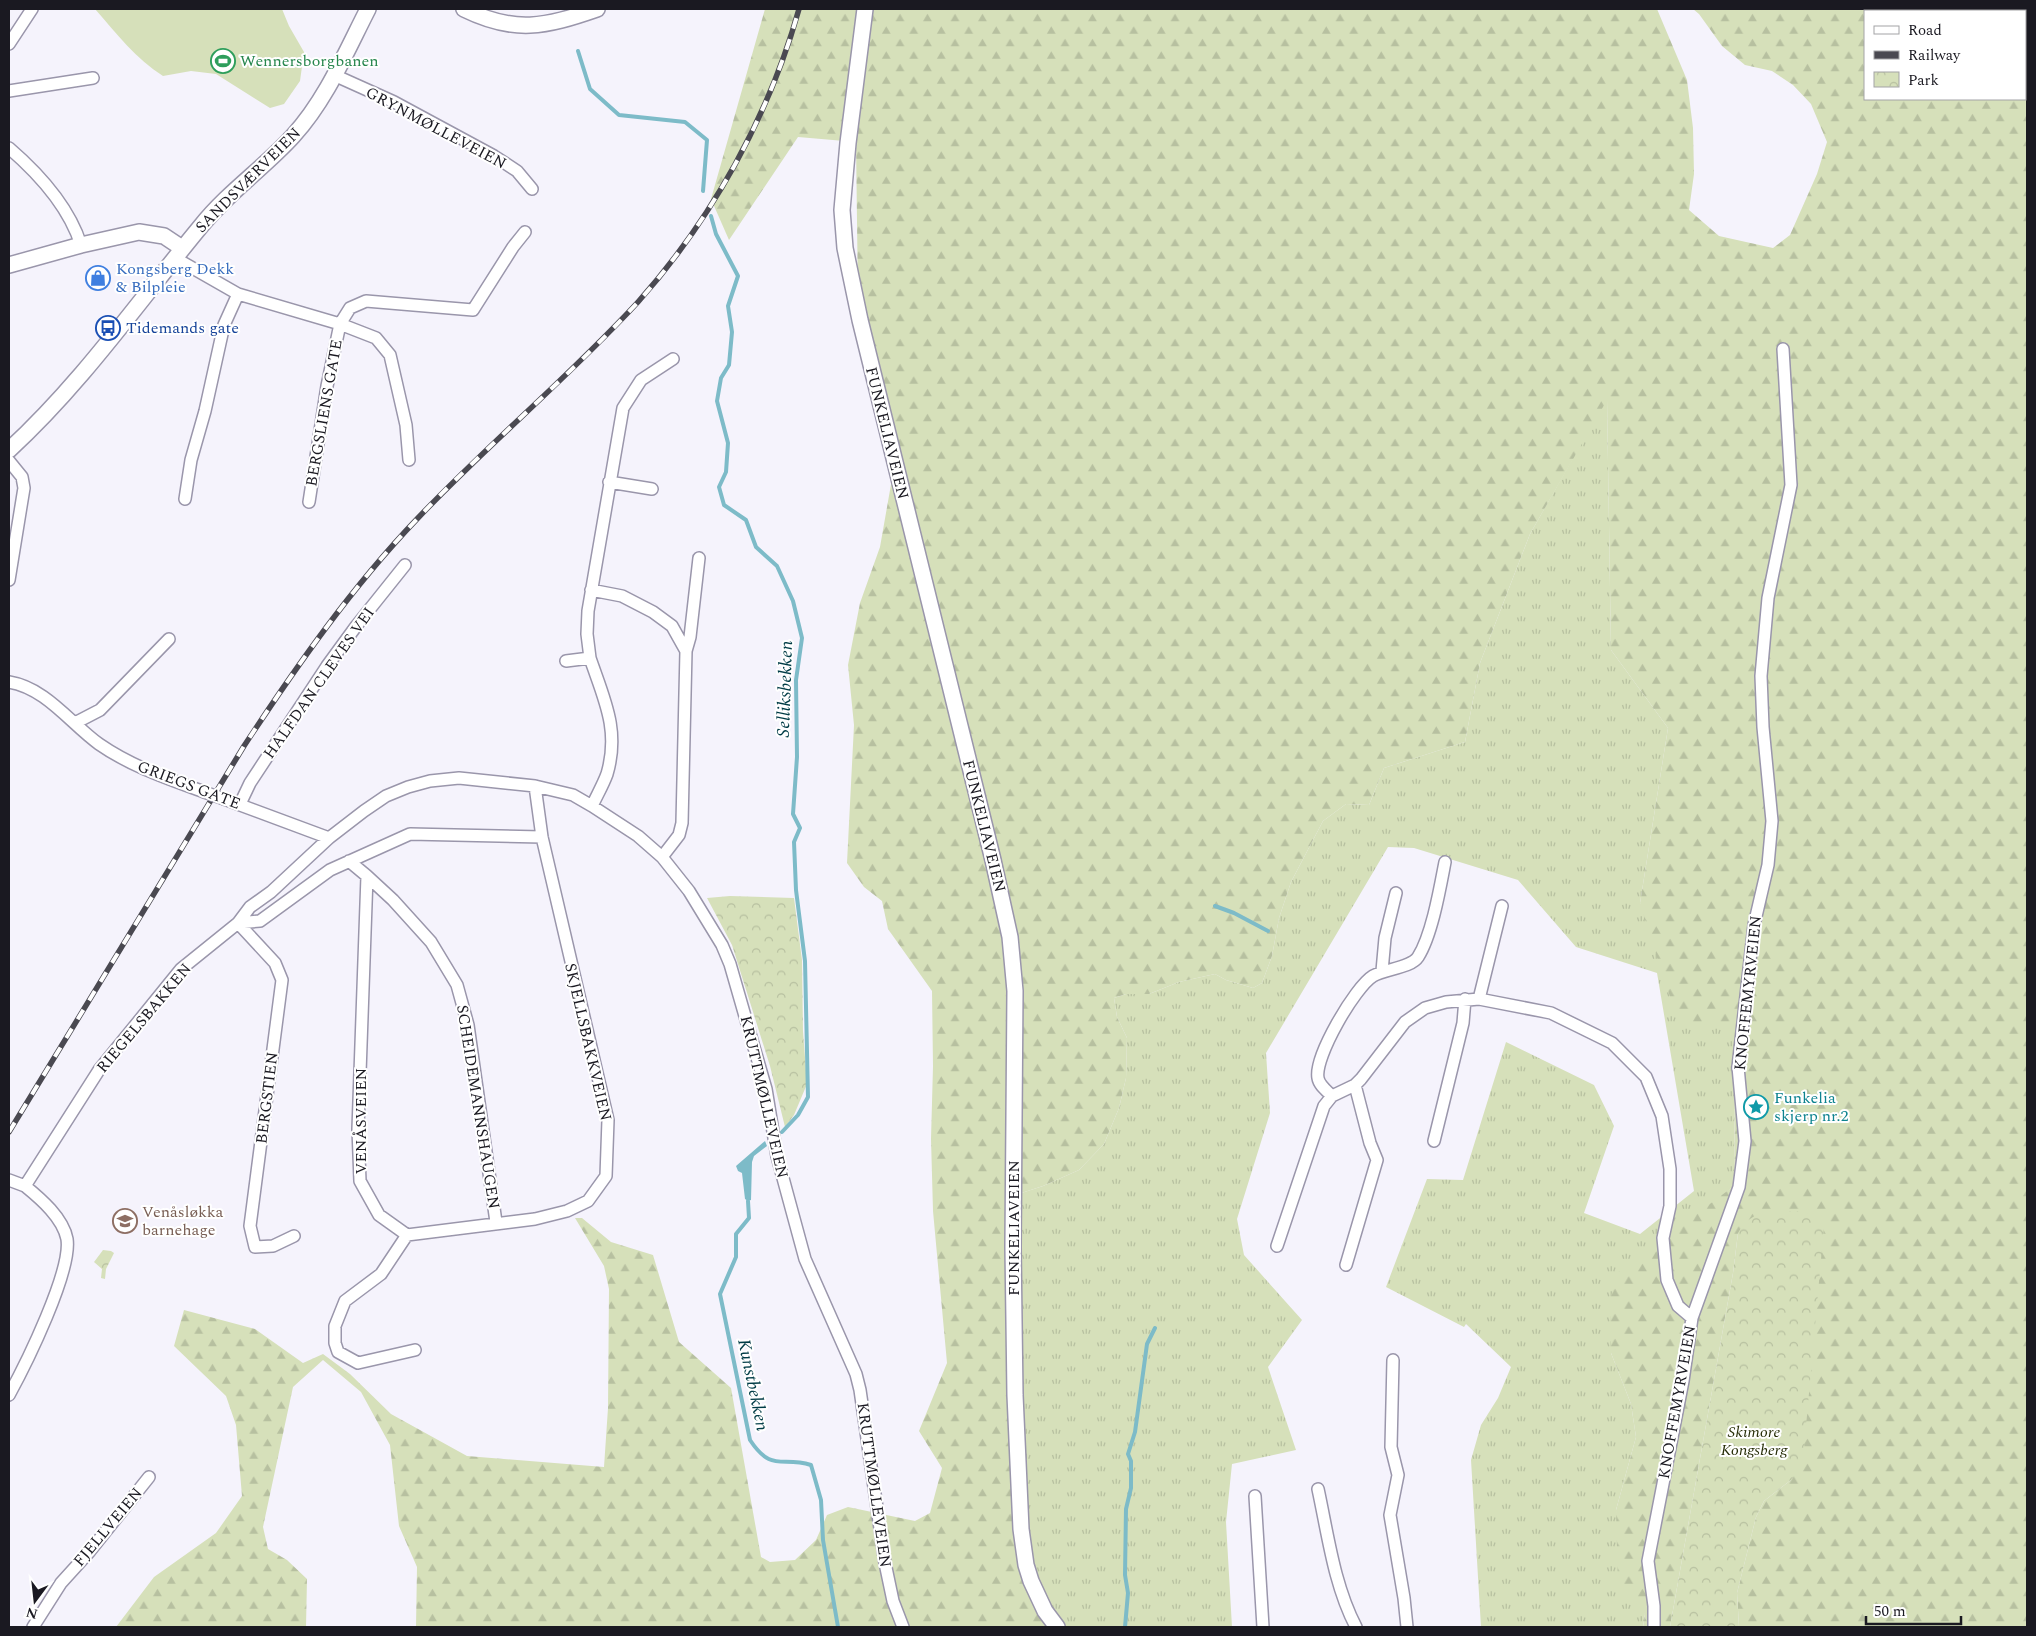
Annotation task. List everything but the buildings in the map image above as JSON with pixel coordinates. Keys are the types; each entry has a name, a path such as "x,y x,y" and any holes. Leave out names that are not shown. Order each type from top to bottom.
{"street":[{"path":"9,44 32,9"},
{"name":"SANDSVÆRVEIEN","path":"9,450 35,425 90,364 228,195 294,134 315,106 334,75 368,9"},
{"path":"464,9 494,22 516,26 547,24 597,9"},
{"name":"FUNKELIAVEIEN","path":"854,9 861,31"},
{"name":"FUNKELIAVEIEN","path":"865,9 843,191 845,248 860,320 993,860 1010,937 1015,991 1013,1247 1015,1395 1021,1529 1026,1565 1031,1581 1045,1610 1057,1627"},
{"name":"GRYNMØLLEVEIEN","path":"334,75 394,102 494,156 517,171 532,189"},
{"path":"9,91 93,78"},
{"path":"9,148 23,160 55,197 71,222 82,245"},
{"path":"9,265 82,245 144,232 164,236 179,253"},
{"name":"BERGSLIENS GATE","path":"310,502 327,386 340,324 350,308 366,301 473,310 524,232"},
{"name":"BERGSLIENS GATE","path":"179,253 238,294 340,324 376,338 390,355 406,425 409,460"},
{"path":"185,499 191,460 205,411 224,326 238,294"},
{"name":"KNOFFEMYRVEIEN","path":"1654,1627 1654,1606 1648,1561 1683,1381 1692,1318 1739,1187 1743,1168 1745,1142 1738,1067 1754,926 1768,865 1772,821 1763,727 1761,676 1768,598 1791,485 1783,349"},
{"path":"592,806 606,775 613,742 611,718 590,658 587,634 591,590 622,408 641,380 673,359"},
{"path":"9,461 22,478 24,488 9,580"},
{"path":"609,482 652,489"},
{"path":"662,857 679,835 682,823 686,651 690,637 699,558"},
{"name":"HALFDAN CLEVES VEI","path":"240,804 250,784 327,666 405,565"},
{"path":"591,590 622,596 653,612 672,626 686,651"},
{"path":"75,723 100,710 169,639"},
{"path":"566,661 590,658"},
{"name":"GRIEGS GATE","path":"9,682 38,692 99,744 143,770 329,838"},
{"name":"KRUTTMØLLEVEIEN","path":"238,923 250,907 270,892 329,838 364,810 386,796 430,781 459,778 536,786 573,795 638,836 662,857 689,891 722,945 730,964 766,1089 777,1156 805,1259 856,1374 860,1390 887,1576 902,1627"},
{"name":"SKJELLSBAKKVEIEN","path":"407,1234 496,1222 535,1219 567,1211 588,1201 606,1176 608,1120 542,838 536,786"},
{"name":"RIEGELSBAKKEN","path":"25,1186 105,1062 181,969 238,923 260,920 318,878 348,861 410,834 542,838"},
{"path":"348,861 367,876"},
{"path":"1332,1096 1319,1082 1318,1077 1326,1047 1341,1016 1358,991 1371,977 1382,971 1406,965 1418,958 1431,920 1445,862"},
{"name":"SCHEIDEMANNSHAUGEN","path":"367,876 431,942 457,985 468,1025 496,1222"},
{"name":"VENÅSVEIEN","path":"367,876 358,1129 360,1181 379,1215 407,1234"},
{"path":"1382,971 1385,938 1396,893"},
{"path":"1480,999 1502,906"},
{"name":"BERGSTIEN","path":"238,923 275,963 282,980 250,1226 255,1247 273,1246 294,1236"},
{"path":"1434,1141 1463,1023 1465,999"},
{"path":"1278,1246 1324,1106 1332,1096 1354,1086 1405,1022 1425,1008 1446,1002 1480,999 1551,1013 1612,1043 1646,1077 1662,1116 1670,1169 1670,1206 1663,1238 1667,1280 1678,1306 1692,1318"},
{"path":"1346,1265 1377,1160 1370,1143 1354,1086"},
{"path":"9,1180 25,1186 40,1198 60,1223 67,1238 67,1256 62,1276 9,1395"},
{"path":"407,1234 381,1274 345,1300 335,1326 335,1343 338,1352 358,1363 415,1350"},
{"path":"1393,1360 1391,1447 1398,1475 1390,1515 1407,1627"},
{"name":"FJELLVEIEN","path":"33,1627 61,1583 90,1551 149,1477"},
{"path":"1318,1489 1338,1582 1356,1627"},
{"path":"1255,1496 1263,1627"}],"green space":[{"name":"Wennersborgbanen","path":"95,9 282,9 289,26 304,52 300,81 284,104 270,108 216,74 191,71 163,76 135,54"},
{"path":"765,9 1657,9 1687,80 1693,128 1694,174 1689,210 1719,236 1773,248 1790,235 1817,174 1827,142 1811,104 1793,85 1772,71 1745,65 1722,46 1699,14 1693,9 2027,9 2027,1627 1739,1627 1737,1593 1756,1517 1764,1501 1791,1480 1738,1233 1733,1273 1670,1627 1643,1627 1645,1614 1618,1587 1616,1510 1636,1437 1631,1404 1611,1353 1610,1301 1617,1273 1734,1186 1735,1081 1739,1023 1681,1026 1665,983 1640,903 1668,728 1611,650 1607,400 1530,534 1480,663 1465,742 1384,768 1369,805 1346,804 1323,821 1291,882 1279,918 1272,956 1262,983 1253,988 1226,980 1215,974 1179,982 1149,994 1126,994 1114,998 1117,1017 1127,1038 1126,1078 1119,1108 1104,1144 1079,1170 1043,1186 1015,1195 1027,1569 1062,1627 416,1627 417,1567 399,1526 390,1445 361,1392 323,1360 293,1387 263,1527 268,1549 287,1560 307,1579 306,1627 116,1627 154,1577 216,1533 242,1496 236,1425 226,1396 174,1346 184,1310 255,1329 303,1363 323,1354 350,1374 391,1414 467,1456 604,1467 608,1408 609,1289 604,1266 575,1218 582,1218 611,1242 653,1255 679,1342 731,1388 761,1557 770,1562 795,1560 816,1540 827,1515 848,1507 915,1521 930,1513 942,1468 919,1431 947,1363 933,1211 931,1139 933,1066 932,991 888,929 882,901 864,887 847,863 854,725 848,665 860,603 880,547 896,456 858,300 856,142 798,137 729,240 711,199"},
{"path":"1607,398 1611,650 1668,728 1640,903 1739,1023 1735,1081 1734,1186 1707,1208 1611,1353 1631,1404 1636,1437 1616,1510 1645,1614 1643,1627 1481,1627 1471,1460 1481,1425 1498,1398 1511,1367 1466,1324 1464,1327 1386,1287 1427,1179 1463,1180 1506,1042 1594,1085 1614,1126 1584,1213 1640,1234 1694,1191 1657,973 1576,947 1518,880 1414,848 1388,847 1266,1053 1270,1113 1237,1219 1244,1255 1302,1320 1268,1367 1296,1450 1232,1464 1226,1522 1232,1627 1062,1627 1027,1569 1015,1195 1043,1186 1079,1170 1104,1144 1119,1108 1126,1078 1127,1038 1117,1017 1114,998 1126,994 1149,994 1179,982 1215,974 1226,980 1253,988 1262,983 1272,956 1279,918 1291,882 1323,821 1346,804 1369,805 1384,768 1465,742 1480,663 1530,534"},
{"path":"730,896 794,898 802,960 803,1031 807,1084 794,1115 785,1127 770,1066 732,945 707,898"},
{"name":"Skimore Kongsberg","path":"1797,1211 1818,1216 1824,1226 1803,1460 1791,1480 1764,1501 1756,1517 1737,1593 1739,1627 1670,1627 1733,1273 1738,1233 1744,1223 1759,1213"},
{"path":"103,1250 114,1253 106,1269 105,1279 101,1278 102,1269 94,1262"}],"water":[{"path":"765,1141 767,1146 754,1156 752,1162 751,1200 748,1201 745,1199 742,1173 738,1171 736,1166"}],"waterway":[{"name":"Selliksbekken","path":"578,51 590,89 619,115 685,122 707,140 703,191"},
{"name":"Selliksbekken","path":"711,216 716,234 738,276 728,306 732,332 729,365 721,378 717,401 728,443 726,472 719,487 724,505 746,520 756,547 777,566 793,601 802,638 796,680 797,757 793,814 800,828 794,842 796,890 805,961 808,1097 798,1115 782,1132"},
{"path":"1215,906 1234,913 1268,931"},
{"name":"Kunstbekken","path":"748,1201 749,1218 736,1234 736,1257 720,1294 750,1440 765,1457 771,1460 811,1465 821,1500 823,1540 838,1627"},
{"path":"1125,1627 1128,1593 1125,1575 1126,1509 1131,1488 1131,1461 1128,1454 1135,1432 1147,1344 1155,1328"}],"railway":[{"path":"9,1132 244,746 347,600 393,545 444,491 556,384 638,302 690,236 714,201 754,127 787,49 799,9"}],"place":[{"name":"Wennersborgbanen","path":"223,61"},
{"name":"Kongsberg Dekk & Bilpleie","path":"98,278"},
{"name":"Tidemands gate","path":"108,328"},
{"name":"Funkelia skjerp nr.2","path":"1756,1107"},
{"name":"Venåsløkka barnehage","path":"125,1221"}]}
